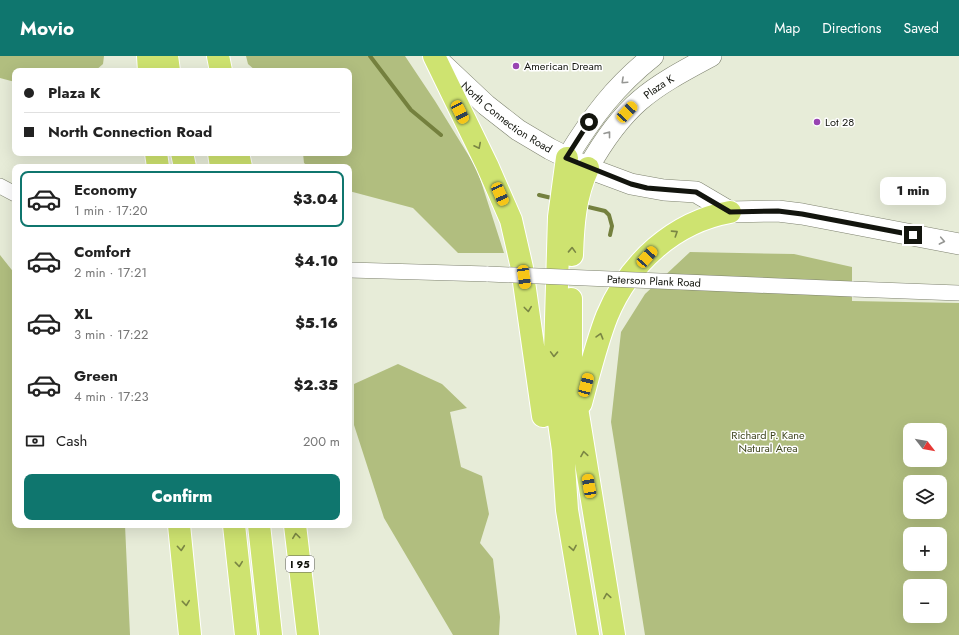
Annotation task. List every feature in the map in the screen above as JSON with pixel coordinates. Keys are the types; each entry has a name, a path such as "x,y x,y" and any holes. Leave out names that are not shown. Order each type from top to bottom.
{"highway":[{"path":"148,56 149,68"},
{"path":"167,56 169,68"},
{"path":"206,56 208,68"},
{"path":"218,56 220,68"},
{"path":"434,56 494,179 516,238 522,268 550,458 567,510"},
{"path":"566,158 571,187 566,218 554,381 563,450 567,510 588,635"},
{"path":"571,187 588,168"},
{"path":"578,414 602,327 614,301 629,278 656,247 677,231 702,219 730,212"},
{"path":"566,218 570,335 578,414 614,635"},
{"path":"179,528 190,635"},
{"path":"234,528 246,635"},
{"path":"259,528 270,635"},
{"name":"I 95","path":"295,528 308,635"}],"street":[{"name":"North Connection Road","path":"434,56 504,120 530,138 566,158 620,181 636,185 696,192 730,212"},
{"path":"566,158 604,102 634,71 653,56"},
{"name":"Plaza K","path":"588,168 604,140 635,103 669,79 711,56"},
{"path":"0,186 12,192"},
{"path":"730,212 778,211 802,214 959,244"},
{"name":"Paterson Plank Road","path":"352,270 488,274 959,293"}],"green space":[{"path":"0,56 104,56 103,64 98,68 12,68 12,81 0,78"},
{"path":"246,56 405,56 477,169 504,253 458,253 413,208 352,192 352,164 304,163 303,156 352,156 352,68 253,68 248,64"},
{"name":"Richard P. Kane Natural Area","path":"690,252 794,254 852,267 852,301 959,303 959,635 645,635 611,422 621,332 645,294"},
{"path":"0,255 12,270 12,528 125,528 130,635 0,635"},
{"path":"398,364 442,384 467,408 450,412 461,467 482,476 489,514 480,543 493,559 500,617 499,635 453,635 384,518 354,425 354,384"}],"waterway":[{"path":"370,56 411,110 441,135"},
{"path":"539,195 556,199"},
{"path":"584,206 605,211 609,215 612,226 610,235"}],"place":[{"name":"American Dream","path":"516,66"},
{"name":"Lot 28","path":"817,122"}],"route":[{"path":"589,122 566,158 620,181 647,188 696,192 730,212 778,211 802,214 913,235"}]}
